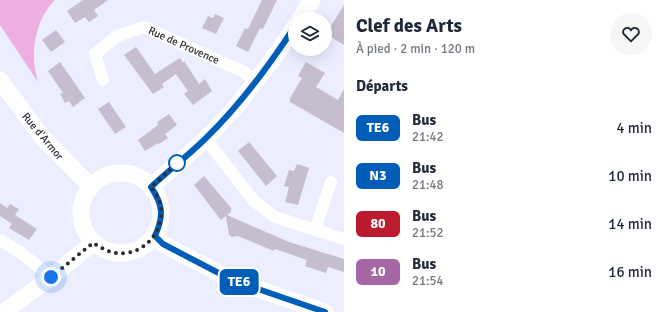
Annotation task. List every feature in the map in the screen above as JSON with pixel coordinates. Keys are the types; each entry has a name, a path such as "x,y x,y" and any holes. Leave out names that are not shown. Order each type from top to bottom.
{"main road":[{"path":"304,12 312,0"},
{"path":"151,187 206,139 235,108 288,37"},
{"name":"Rue d'Armor","path":"0,80 42,137 91,187"},
{"path":"114,174 128,174 140,178 151,187 158,198 161,211 160,224 155,236 147,244 137,250 126,253 114,253 93,243 86,233 82,222 81,209 84,198 91,187 101,178 114,174"},
{"path":"155,236 163,244 232,280 325,312"},
{"path":"4,312 93,243"}],"street":[{"name":"Rue de Provence","path":"103,80 95,54 117,36 144,27 244,72 256,81"},
{"path":"206,139 254,202 275,217 344,239"},
{"path":"315,230 331,182"},
{"path":"0,240 20,252 51,277"}],"shaded area":[{"path":"0,0 55,0 45,12 39,26 35,42 34,57 38,82 0,25"}],"building":[{"path":"83,0 108,0 94,10 98,16 89,22 85,17 75,23 67,11"},
{"path":"262,0 277,0 263,29 260,28 248,52 236,46 245,28 248,29"},
{"path":"344,5 344,45 332,38 332,24"},
{"path":"215,14 224,18 216,34 202,28 208,16 213,18"},
{"path":"56,30 65,42 51,52 42,40"},
{"path":"136,47 155,74 180,58 183,63 184,61 199,84 205,79 212,91 193,105 184,94 188,91 176,74 162,84 164,87 153,94 124,55"},
{"path":"60,62 85,98 73,107 69,101 65,103 60,94 63,93 48,71"},
{"path":"306,62 325,73 316,87 338,100 344,89 344,133 290,102 290,98 302,78 298,76"},
{"path":"109,102 126,127 115,134 98,109"},
{"path":"169,114 177,125 165,134 168,138 145,151 138,140 158,125 157,122"},
{"path":"249,142 277,176 266,186 238,151"},
{"path":"297,164 309,168 298,205 285,202 289,187 284,186 289,170 294,171"},
{"path":"204,176 231,208 231,212 227,215 289,242 344,259 344,272 328,267 326,273 305,266 307,260 275,249 274,251 238,236 232,237 229,235 226,216 221,220 194,185"},
{"path":"0,203 7,208 10,204 19,209 15,215 37,229 29,240 9,228 12,224 0,216"}],"bus line":[{"name":"TE6","path":"288,37 235,108 206,139 151,187 158,198 161,211 160,224 155,236 163,244 232,280 325,312"}],"route":[{"path":"51,277 93,243 114,253 126,253 137,250 147,244 155,236 160,224 161,211 158,198 151,187 177,163"}]}
